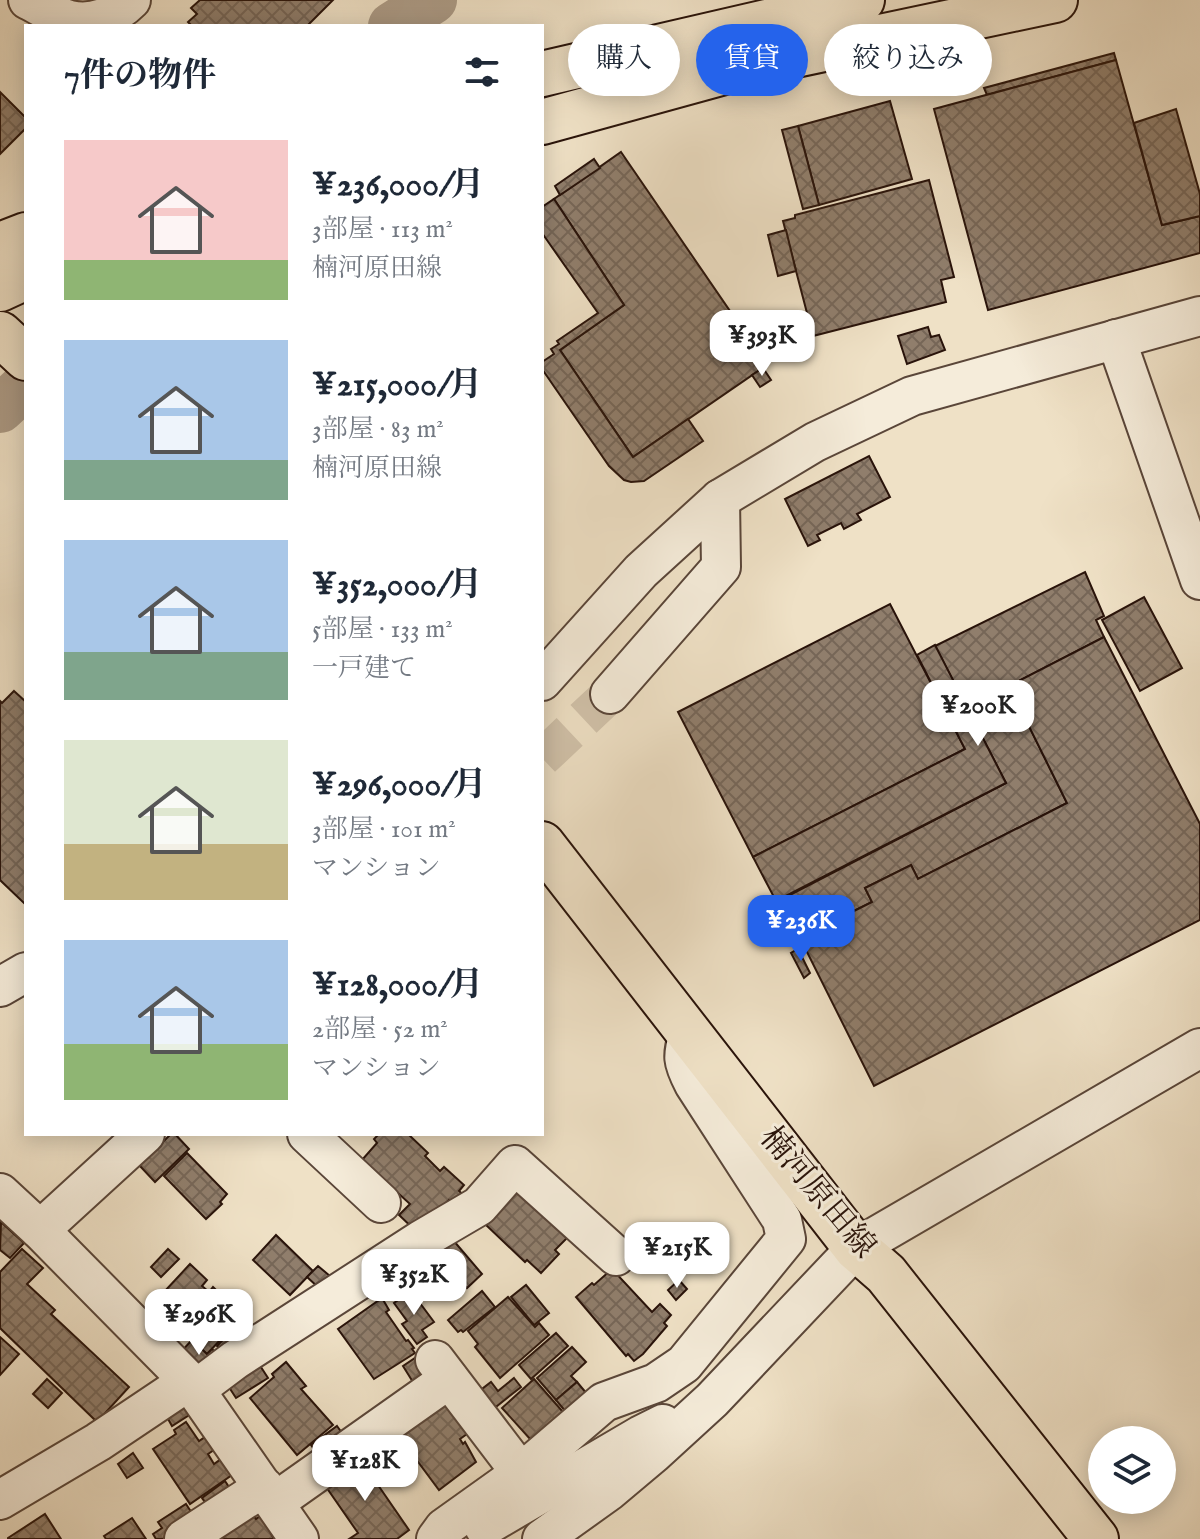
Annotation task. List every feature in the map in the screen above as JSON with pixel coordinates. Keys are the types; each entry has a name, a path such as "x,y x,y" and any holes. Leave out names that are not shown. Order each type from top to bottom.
{"main road":[{"path":"544,74 862,0"},
{"path":"544,121 753,64 1055,0"},
{"path":"0,245 24,236"},
{"path":"0,289 24,278"},
{"name":"楠河原田線","path":"544,847 871,1261 1096,1539"}],"street":[{"path":"28,0 70,20 97,20 121,10 131,0"},
{"path":"544,679 641,571 720,499 815,442 912,396 1200,316"},
{"path":"1116,339 1200,580"},
{"path":"610,694 721,567 720,499"},
{"path":"0,987 24,973"},
{"path":"436,1539 444,1528 521,1473 604,1402 656,1383 684,1364 786,1239 782,1220 687,1070 682,1055 689,1032"},
{"path":"542,1539 609,1491 871,1261 1200,1048"},
{"path":"40,1230 143,1136"},
{"path":"309,1136 381,1203"},
{"path":"0,1500 235,1360 479,1206 515,1165 616,1256"},
{"path":"0,1193 192,1386 299,1539"},
{"path":"184,1539 269,1495 442,1369 521,1473"},
{"path":"463,1539 641,1435 712,1400"}],"building":[{"path":"200,0 333,0 309,24 190,24 188,22 197,14 191,8"},
{"path":"1114,53 1116,60 992,94 992,86"},
{"path":"1116,60 1162,225 1200,216 1200,253 988,310 934,109 992,96 992,93"},
{"path":"0,92 24,116 24,130 0,154"},
{"path":"890,101 912,179 819,205 798,126"},
{"path":"1176,109 1200,194 1200,216 1162,225 1134,123"},
{"path":"798,126 819,205 803,209 782,130"},
{"path":"621,152 767,365 633,457 560,350 624,305 554,199"},
{"path":"594,159 600,168 560,195 555,186"},
{"path":"929,180 954,277 941,280 946,302 813,336 783,221 795,218 795,215"},
{"path":"554,199 624,305 560,350 633,457 688,419 703,441 644,481 624,480 609,466 544,372 544,361 554,354 551,349 559,344 557,341 598,313 544,236 544,206"},
{"path":"786,230 796,271 778,276 768,235"},
{"path":"928,327 931,337 939,335 945,350 907,364 898,336"},
{"path":"763,368 771,380 760,387 752,375"},
{"path":"869,456 890,497 857,514 861,520 844,529 841,523 817,535 820,540 808,546 785,499"},
{"path":"1085,572 1104,616 1096,620 1104,637 1009,686 1067,803 918,879 911,865 865,888 872,902 800,938 784,898 1006,783 935,646"},
{"path":"1144,597 1182,668 1140,691 1102,620"},
{"path":"890,604 965,749 753,857 678,712"},
{"path":"1104,637 1200,824 1200,920 874,1086 800,938 872,902 865,888 911,865 918,879 1067,803 1009,686"},
{"path":"935,645 1006,783 776,901 753,857 965,749 917,655"},
{"path":"14,691 24,700 24,903 0,880 0,701 2,703"},
{"path":"798,949 810,973 804,978 791,953"},
{"path":"169,1136 177,1136 189,1149 155,1182 139,1165"},
{"path":"377,1136 410,1136 428,1153 425,1156 440,1171 444,1167 464,1185 459,1191 467,1198 458,1208 449,1200 418,1233 399,1215 410,1204 362,1160 377,1143 374,1139"},
{"path":"187,1153 227,1194 220,1202 222,1204 206,1219 164,1176"},
{"path":"523,1186 569,1236 555,1250 559,1254 541,1273 486,1225"},
{"path":"1,1222 24,1243 10,1258 0,1250"},
{"path":"276,1235 313,1271 290,1295 253,1260"},
{"path":"453,1240 482,1274 467,1288 463,1284 453,1293 448,1287 444,1290 423,1264"},
{"path":"22,1249 43,1268 27,1284 55,1310 51,1314 129,1387 97,1422 0,1328 0,1272"},
{"path":"168,1249 179,1259 161,1277 151,1267"},
{"path":"190,1264 207,1280 202,1286 209,1292 213,1287 241,1314 207,1354 151,1306"},
{"path":"318,1266 330,1276 319,1288 307,1277"},
{"path":"612,1269 652,1312 660,1304 671,1315 664,1323 667,1326 634,1361 628,1354 626,1356 576,1297"},
{"path":"679,1280 687,1289 676,1300 668,1290"},
{"path":"526,1285 549,1313 534,1325 511,1297"},
{"path":"411,1291 434,1322 422,1330 427,1337 417,1344 402,1324 407,1321 394,1303"},
{"path":"482,1291 495,1307 463,1332 458,1332 448,1320"},
{"path":"508,1297 535,1327 539,1323 549,1335 500,1378 475,1347 478,1344 468,1331"},
{"path":"382,1298 389,1310 386,1312 415,1353 374,1379 338,1329"},
{"path":"242,1319 254,1331 229,1357 217,1346"},
{"path":"556,1333 568,1346 531,1379 519,1365"},
{"path":"0,1337 19,1354 0,1375"},
{"path":"192,1340 207,1354 212,1349 220,1356 202,1375 179,1354"},
{"path":"572,1347 586,1362 571,1376 577,1382 556,1400 537,1378"},
{"path":"415,1358 429,1379 416,1387 403,1366"},
{"path":"257,1361 268,1378 236,1398 225,1381"},
{"path":"286,1362 306,1386 301,1389 333,1425 297,1455 250,1398"},
{"path":"514,1378 521,1387 492,1410 478,1392 491,1382 498,1391"},
{"path":"47,1379 62,1393 48,1408 33,1394"},
{"path":"534,1379 563,1412 531,1440 502,1408"},
{"path":"577,1382 587,1394 566,1412 556,1400"},
{"path":"445,1390 474,1429 460,1439 476,1462 439,1490 404,1443 408,1440 398,1426"},
{"path":"188,1404 194,1412 172,1426 167,1417"},
{"path":"186,1422 199,1441 211,1433 220,1446 208,1454 214,1464 221,1459 232,1475 190,1504 153,1449 176,1434 174,1430"},
{"path":"337,1426 347,1440 316,1452 311,1445"},
{"path":"133,1453 143,1468 127,1478 118,1464"},
{"path":"358,1456 409,1530 397,1539 349,1539 358,1533 322,1481"},
{"path":"225,1481 235,1496 212,1512 202,1498"},
{"path":"186,1504 197,1521 169,1539 156,1539 153,1534 162,1528 158,1522"},
{"path":"251,1511 256,1519 261,1515 274,1539 208,1539"},
{"path":"45,1514 61,1539 8,1539 8,1538"},
{"path":"132,1518 146,1539 106,1539 104,1536"}],"waterway":[{"path":"395,24 433,0"},
{"path":"0,409 24,387"}],"tunnel":[{"path":"544,756 610,694"}]}
